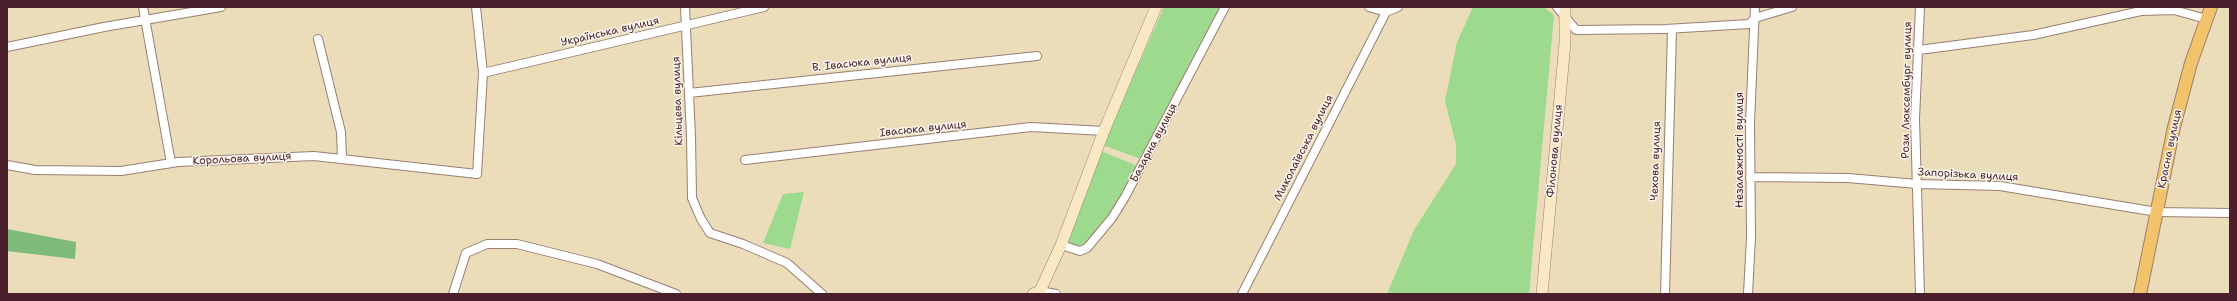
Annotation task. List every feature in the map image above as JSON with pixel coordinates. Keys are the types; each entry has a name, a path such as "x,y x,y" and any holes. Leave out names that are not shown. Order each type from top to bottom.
{"main road":[{"path":"1036,293 1061,245 1104,131 1156,7"},
{"name":"Красна вулиця","path":"2140,294 2156,212 2185,85 2211,7"},
{"name":"Філонова вулиця","path":"1542,294 1564,43 1565,11"}],"street":[{"path":"143,7 171,163"},
{"path":"7,47 220,7"},
{"path":"476,7 483,73"},
{"name":"Кільцева вулиця","path":"685,7 692,194 701,219 710,233 779,258 787,263 822,294"},
{"name":"Українська вулиця","path":"483,73 764,7"},
{"name":"Базарна вулиця","path":"1061,245 1080,251 1087,248 1112,218 1225,7"},
{"path":"1369,7 1386,12 1398,7"},
{"path":"1556,7 1565,11 1576,30 1672,29 1749,24 1754,18 1792,7"},
{"name":"Незалежності вулиця","path":"1748,294 1751,237 1750,123 1755,7"},
{"name":"Рози Люксембург вулиця","path":"1920,7 1915,119 1920,294"},
{"path":"1919,50 2033,35 2141,11 2174,10 2206,19"},
{"name":"Миколаївська вулиця","path":"1242,294 1386,12"},
{"name":"Чехова вулиця","path":"1665,294 1672,29"},
{"path":"318,39 341,132 342,159"},
{"name":"В. Івасюка вулиця","path":"689,93 1037,56"},
{"name":"Корольова вулиця","path":"7,165 35,170 121,171 171,163 314,156 477,174 483,73"},
{"name":"Івасюка вулиця","path":"745,160 1031,127 1104,131"},
{"name":"Запорізька вулиця","path":"1750,177 1848,178 1917,184 2000,186 2156,212 2230,213"},
{"path":"453,294 466,253 487,244 517,244 597,264 676,294"},
{"path":"1036,293 1056,294"}],"green space":[{"path":"1164,7 1223,7 1141,159 1103,145"},
{"path":"1473,7 1544,7 1554,15 1529,294 1387,294 1414,230 1456,164 1456,145 1445,101 1457,42"},
{"path":"1101,151 1138,166 1127,188 1108,218 1086,246 1078,247 1066,242"},
{"path":"804,192 790,249 763,243 783,194"},
{"path":"7,229 76,242 75,259 7,251"}]}
